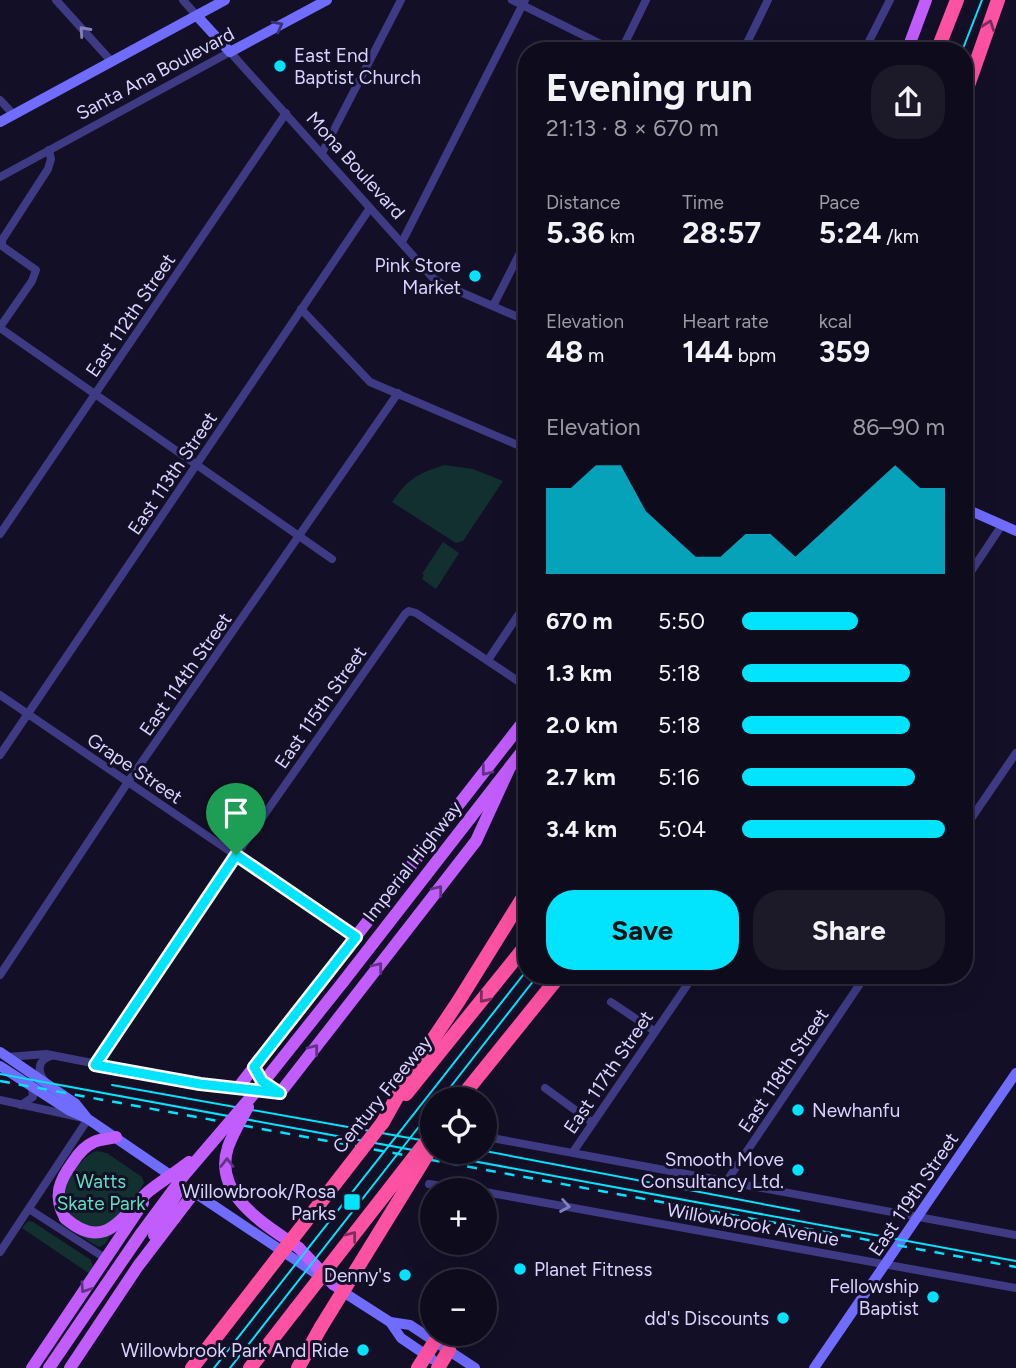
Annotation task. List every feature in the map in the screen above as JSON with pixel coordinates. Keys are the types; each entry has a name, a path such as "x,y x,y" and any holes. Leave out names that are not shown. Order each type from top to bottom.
{"highway":[{"path":"941,42 957,0"},
{"path":"973,71 998,0"},
{"path":"405,1090 518,906"},
{"name":"Century Freeway","path":"192,1368 405,1090 518,955"},
{"path":"470,1087 553,984"},
{"path":"250,1368 420,1149"},
{"path":"298,1368 421,1164"},
{"path":"418,1368 432,1346"},
{"path":"441,1367 449,1350"}],"main road":[{"path":"910,42 926,0"},
{"path":"237,1089 518,729"},
{"name":"Imperial Highway","path":"49,1368 142,1232 204,1151 257,1090 343,982 518,757"},
{"path":"254,1067 262,1081 280,1093 476,841 510,767"},
{"path":"257,1090 226,1156 228,1179 234,1195 248,1211 299,1248 334,1286"},
{"path":"116,1137 92,1143 64,1174 58,1189 58,1200 65,1218 85,1231 113,1229 149,1192 204,1151"},
{"path":"32,1368 164,1171"},
{"path":"138,1266 183,1184"},
{"path":"70,1368 138,1266 193,1194"}],"street":[{"path":"56,0 112,62"},
{"name":"Mona Boulevard","path":"183,0 437,281 518,317"},
{"name":"Santa Ana Boulevard","path":"0,122 225,0"},
{"name":"Santa Ana Boulevard","path":"0,177 327,0"},
{"path":"322,153 401,0"},
{"path":"512,0 523,2 598,42"},
{"path":"625,42 646,0"},
{"path":"747,42 768,0"},
{"path":"869,42 890,0"},
{"path":"402,242 523,2"},
{"path":"0,100 14,116"},
{"name":"East 112th Street","path":"0,534 286,113"},
{"path":"49,150 51,159 48,169 2,240 2,246 36,270 32,281 0,328 332,558"},
{"name":"East 113th Street","path":"0,755 370,208"},
{"path":"493,306 518,257"},
{"path":"301,309 370,382 518,445"},
{"name":"East 114th Street","path":"0,975 128,782 398,393"},
{"path":"973,512 1016,531"},
{"path":"973,568 1002,524"},
{"name":"East 115th Street","path":"95,1065 397,623 409,611 416,613 488,660"},
{"path":"518,615 488,660 518,681"},
{"name":"Grape Street","path":"0,695 356,937"},
{"path":"973,817 1016,753"},
{"name":"East 117th Street","path":"573,1152 688,984"},
{"name":"East 118th Street","path":"726,1182 860,984"},
{"path":"611,1002 654,1031"},
{"path":"2,1058 38,1054 237,1089 280,1093"},
{"path":"46,1083 39,1066 51,1056"},
{"path":"2,1058 76,1104 89,1119"},
{"path":"2,1058 32,1087 70,1111 89,1119 183,1184 193,1194 390,1322 401,1338 441,1367"},
{"name":"East 119th Street","path":"814,1368 1016,1073"},
{"path":"21,1105 33,1097 32,1087"},
{"path":"545,1088 593,1123"},
{"path":"0,1100 89,1119"},
{"path":"0,1252 89,1119"},
{"name":"Willowbrook Avenue","path":"497,1139 920,1215 1016,1235"},
{"name":"Willowbrook Avenue","path":"497,1194 1016,1288"},
{"path":"29,1209 105,1258"},
{"path":"390,1322 410,1325 420,1331"},
{"path":"443,1346 475,1368"}],"green space":[{"path":"444,465 473,469 503,481 463,541 456,543 392,502 414,478"},
{"path":"443,542 459,553 436,589 422,579 422,574"},
{"name":"Watts Skate Park","path":"96,1151 107,1153 142,1177 144,1183 105,1244 99,1247 60,1224 68,1215 63,1197 68,1181 84,1160"},
{"path":"28,1221 91,1260 93,1267 90,1274 22,1228"}],"tram line":[{"path":"966,42 982,0"},
{"path":"214,1368 518,981"},
{"path":"450,1087 531,984"},
{"path":"0,1074 1016,1261"},
{"path":"112,1085 420,1140"},
{"path":"230,1368 420,1125"},
{"path":"497,1153 799,1211"}],"railway":[{"path":"0,1081 1016,1267"}],"place":[{"name":"East End Baptist Church","path":"280,66"},
{"name":"Pink Store Market","path":"475,276"},
{"name":"Newhanfu","path":"798,1110"},
{"name":"Smooth Move Consultancy Ltd.","path":"798,1170"},
{"name":"Willowbrook/Rosa Parks","path":"352,1202"},
{"name":"Planet Fitness","path":"520,1269"},
{"name":"Denny's","path":"405,1275"},
{"name":"Fellowship Baptist","path":"933,1297"},
{"name":"dd's Discounts","path":"783,1318"},
{"name":"Willowbrook Park And Ride","path":"363,1350"}],"route":[{"path":"236,855 356,937 254,1067 262,1081 280,1093 200,1084 95,1065 236,855"}]}
